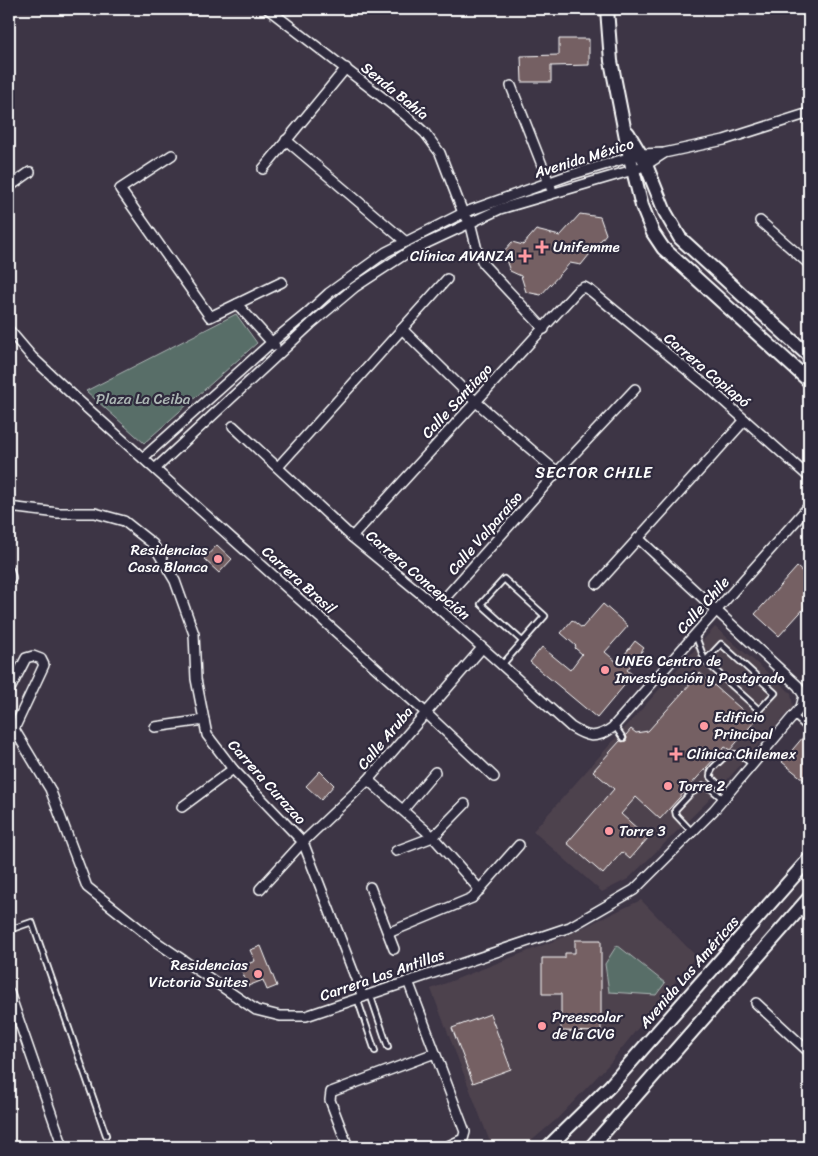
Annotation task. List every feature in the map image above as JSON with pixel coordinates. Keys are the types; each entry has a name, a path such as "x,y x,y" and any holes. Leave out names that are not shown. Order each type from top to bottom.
{"main road":[{"path":"607,9 611,61 623,124 638,162 664,212 680,238 809,356"},
{"path":"638,162 642,206 653,232 663,248 809,382"},
{"name":"Avenida Las Américas","path":"548,1147 610,1086 809,859"},
{"path":"591,1147 809,898"}],"street":[{"name":"Senda Bahía","path":"268,9 279,12 425,133 440,153 463,213 470,222"},
{"path":"263,169 346,68"},
{"path":"511,86 553,193"},
{"name":"Avenida México","path":"154,469 280,352 355,286 410,251 500,209 553,193 638,162 724,140 809,112"},
{"path":"286,140 406,242"},
{"path":"172,155 120,188 210,317 282,282"},
{"name":"Avenida México","path":"143,458 271,342 329,293 386,252 463,213 549,182 638,162"},
{"path":"9,187 30,172"},
{"path":"760,221 809,264"},
{"path":"470,222 477,250 484,265 544,329"},
{"path":"278,467 446,279"},
{"name":"Calle Santiago","path":"352,537 475,400 544,329 578,290 584,287"},
{"name":"Carrera Copiapó","path":"584,287 687,370 809,477"},
{"path":"237,304 280,352"},
{"path":"402,329 475,400 557,472"},
{"name":"Carrera Brasil","path":"9,330 43,367 425,712 494,777"},
{"name":"Calle Valparaíso","path":"437,608 557,472 635,389"},
{"path":"597,584 745,420"},
{"name":"Carrera Concepción","path":"233,426 352,537 437,608 571,727 583,735 592,736"},
{"name":"Calle Chile","path":"592,736 602,735 614,725 809,506"},
{"name":"Carrera Curazao","path":"9,508 58,513 95,513 124,521 153,544 175,581 194,634 196,679 207,735 233,769 303,842"},
{"path":"638,538 716,610"},
{"name":"Carrera Las Antillas","path":"11,727 50,789 87,887 154,942 256,1010 280,1016 306,1016 570,926 634,890 725,797 801,707 804,696 798,686 716,610"},
{"name":"Calle Aruba","path":"260,889 303,842 368,780 482,648"},
{"path":"9,691 26,658 32,656 42,659 44,666 11,727"},
{"path":"155,727 204,720"},
{"path":"182,807 233,769"},
{"path":"403,810 435,772"},
{"path":"368,780 434,837 480,890"},
{"path":"396,851 434,837 465,804"},
{"path":"303,842 363,996"},
{"path":"388,933 472,898 519,845"},
{"path":"370,887 394,950"},
{"path":"408,981 464,1132 463,1139 446,1147"},
{"path":"9,992 63,1147"},
{"path":"756,1004 809,1052"},
{"path":"348,1147 330,1100 331,1092 435,1053"}],"lane":[{"path":"502,666 545,616 504,579 481,604 522,641"},
{"path":"695,634 705,661 759,710 775,693 721,644 705,661"},
{"path":"794,716 809,730"},
{"path":"614,725 623,738"},
{"path":"725,797 712,780 710,771 725,755 733,753 742,756 753,765"},
{"path":"692,832 676,815 675,810 691,793 704,786 725,797"},
{"path":"9,930 32,922 106,1135"},
{"path":"363,996 388,1047"},
{"path":"363,996 375,1050"}],"shaded area":[{"name":"Clínica Chilemex","path":"715,627 791,693 793,707 707,802 628,879 602,892 533,831"},
{"name":"Preescolar de la CVG","path":"641,900 696,956 609,1064 557,1119 524,1147 492,1147 431,989 559,939"}],"green space":[{"name":"Plaza La Ceiba","path":"236,314 257,343 144,443 86,391"},
{"path":"617,945 665,983 656,995 609,992 605,964"}],"building":[{"path":"559,39 589,39 589,65 551,66 551,82 522,82 521,56 559,55"},
{"path":"580,214 600,217 606,234 581,265 570,263 541,295 526,292 521,276 510,271 503,252 512,242 523,245 536,230 560,236"},
{"name":"Residencias Casa Blanca","path":"217,545 232,559 219,573 204,559"},
{"path":"797,567 809,578 809,603 779,636 755,614"},
{"name":"UNEG Centro de Investigación y Postgrado","path":"603,604 628,626 605,652 618,663 635,641 644,648 627,670 633,675 597,718 530,662 542,647 570,670 582,654 561,633 572,620 582,628"},
{"path":"700,673 755,721 730,750 725,747 660,819 636,797 621,814 648,838 630,859 622,852 603,874 567,843 614,789 593,771 620,741 626,741 626,735 631,729 636,733 648,731"},
{"path":"804,736 809,741 809,784 782,762"},
{"path":"320,771 334,785 321,800 306,786"},
{"path":"575,940 601,940 601,1032 561,1031 561,994 542,994 542,958 565,958 565,953 575,953"},
{"name":"Residencias Victoria Suites","path":"261,946 277,986 267,990 263,980 248,986 240,967 255,961 250,950"},
{"path":"490,1014 511,1069 473,1083 452,1028"}],"place":[{"name":"Unifemme","path":"542,247"},
{"name":"Clínica AVANZA","path":"525,256"},
{"name":"Residencias Casa Blanca","path":"218,559"},
{"name":"UNEG Centro de Investigación y Postgrado","path":"605,670"},
{"name":"Edificio Principal","path":"704,726"},
{"name":"Clínica Chilemex","path":"676,754"},
{"name":"Torre 2","path":"668,786"},
{"name":"Torre 3","path":"609,831"},
{"name":"Residencias Victoria Suites","path":"258,974"},
{"name":"Preescolar de la CVG","path":"542,1026"}],"district":[{"name":"SECTOR CHILE","path":"594,472"}]}
